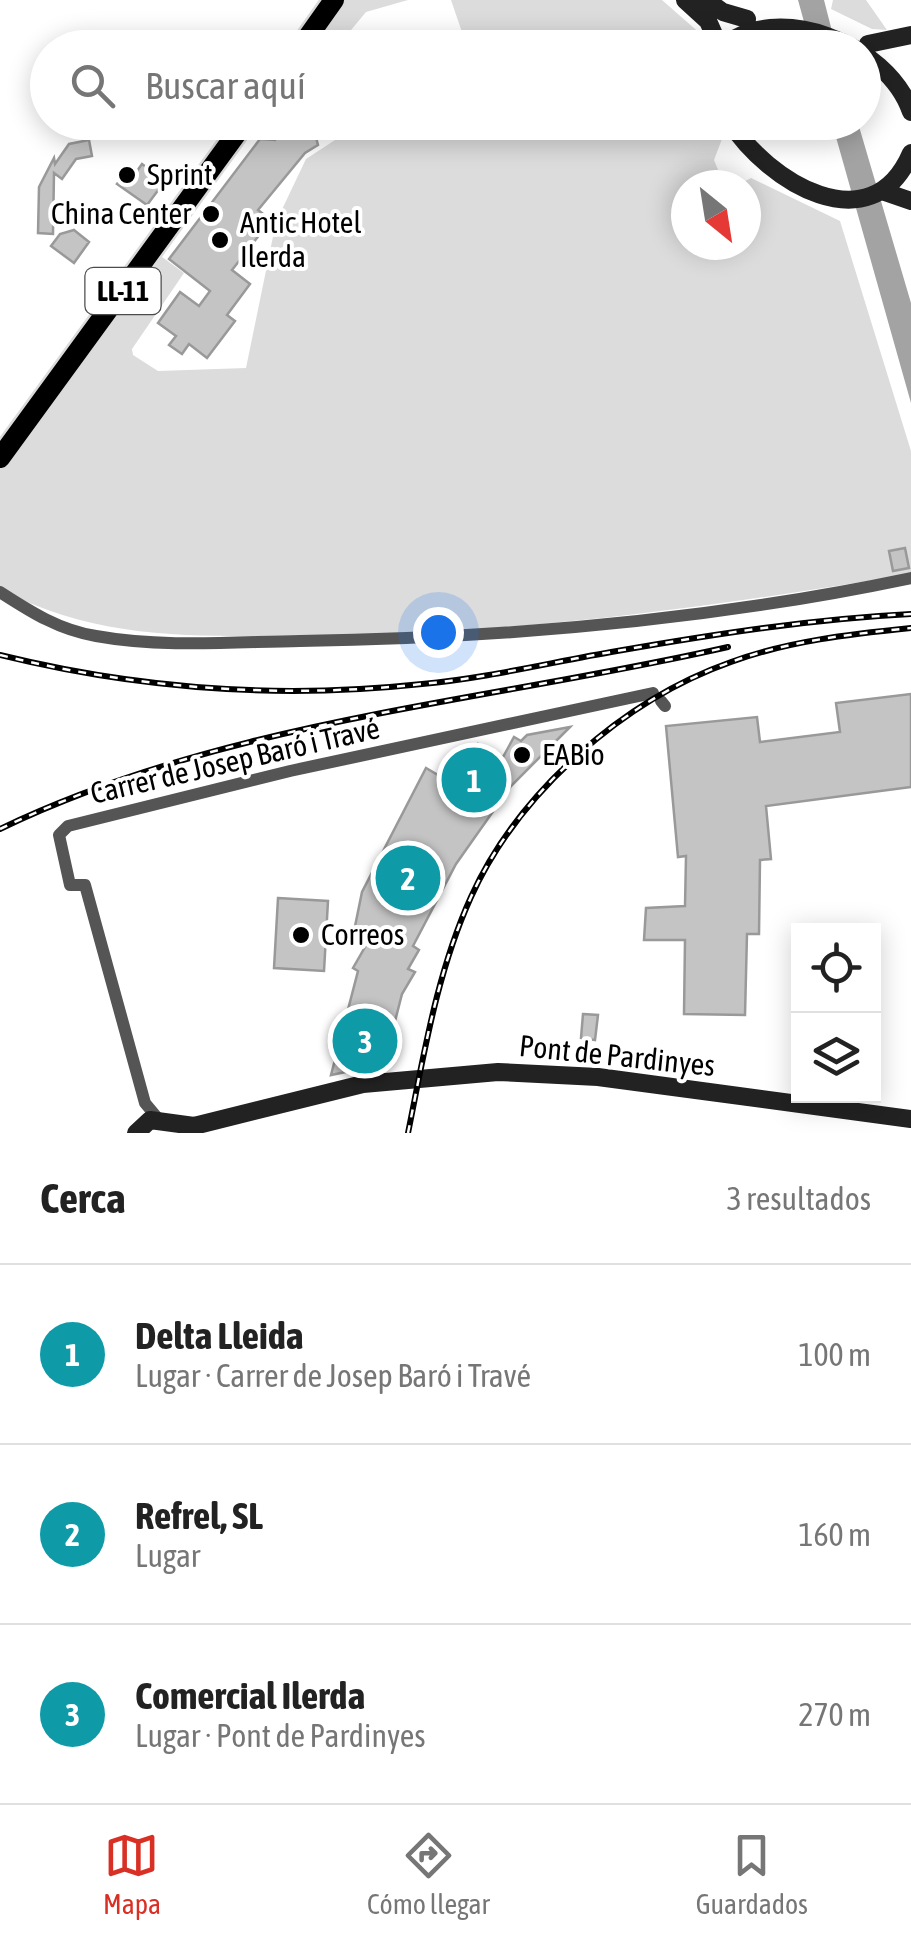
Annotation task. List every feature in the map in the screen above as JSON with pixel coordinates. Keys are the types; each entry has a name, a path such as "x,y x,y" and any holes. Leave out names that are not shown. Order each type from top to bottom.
{"main road":[{"path":"297,30 318,0"},
{"path":"313,30 334,0"},
{"path":"685,0 708,20 713,30"},
{"path":"706,0 723,12 746,19 787,8 847,30"},
{"path":"737,30 746,19"},
{"path":"881,42 910,36"},
{"path":"894,74 910,36"},
{"path":"881,59 894,74 911,112"},
{"name":"LL-11","path":"0,436 216,140"},
{"name":"LL-11","path":"0,458 232,140"},
{"path":"743,140 754,156 781,178 840,199 882,191 911,200"},
{"path":"882,191 910,164"},
{"name":"Pont de Pardinyes","path":"166,1126 190,1130 317,1094 437,1074 550,1073 911,1119"},
{"path":"137,1131 166,1126"}],"street":[{"path":"0,592 40,618 97,636 167,643 390,640 751,608 911,578"},
{"name":"Carrer de Josep Baró i Travé","path":"166,1126 146,1103 85,885 70,885 60,835 68,826 290,771 660,700"},
{"name":"Carrer de Josep Baró i Travé","path":"137,1131 146,1103"}],"shaded area":[{"path":"346,0 408,0 366,12 351,30 324,30"},
{"path":"451,0 662,0 696,30 461,30"},
{"path":"798,0 824,0 832,30 806,30"},
{"path":"833,0 866,0 887,30 872,29 831,9"},
{"path":"335,140 722,140 714,160 718,170 671,170 671,260 761,260 761,183 840,221 911,451 911,574 604,618 372,635 217,636 144,632 72,618 0,589 0,470 158,254 184,273 132,349 133,355 158,371 246,368 276,222 306,159"},
{"path":"837,140 863,140 911,303 911,403"}],"building":[{"path":"89,140 92,156 76,159 62,179 54,173 53,234 38,233 39,187 54,158 55,164 69,144"},
{"path":"259,140 317,140 318,145 305,153 258,210 271,220 232,270 250,284 227,315 235,321 207,358 189,344 182,354 169,345 176,336 158,323 180,292 199,306 210,291 169,259"},
{"path":"142,164 165,181 147,205 117,184 130,166 137,171"},
{"path":"74,230 89,242 74,263 51,246 60,234"},
{"path":"905,548 909,568 893,571 889,551"},
{"path":"911,694 911,787 766,806 771,859 760,860 759,934 747,934 745,1015 684,1014 685,940 644,940 646,908 685,906 686,856 678,857 666,726 757,717 760,742 840,732 836,703"},
{"path":"570,727 511,786 456,864 413,946 419,950 408,969 415,972 402,994 384,1064 331,1075 358,971 353,968 365,947 352,941 362,892 426,768 438,775 449,756 467,765 478,744 503,757 514,737 521,741 527,735"},
{"name":"Correos","path":"278,898 328,901 324,971 274,968"},
{"path":"583,1014 598,1015 595,1040 581,1038"}],"railway":[{"path":"0,655 157,683 316,691 471,678 764,628 911,614"},
{"path":"408,1133 433,1014 459,925 491,859 545,787 614,726 691,679 775,649 911,628"},
{"path":"0,829 86,792 175,762 266,738 728,647"}],"place":[{"name":"Sprint","path":"127,175"},
{"name":"China Center","path":"211,214"},
{"name":"Antic Hotel Ilerda","path":"220,240"},
{"name":"EABio","path":"522,755"},
{"name":"Delta Lleida","path":"474,780"},
{"name":"Refrel, SL","path":"408,878"},
{"name":"Correos","path":"301,935"},
{"name":"Comercial Ilerda","path":"365,1041"}]}
